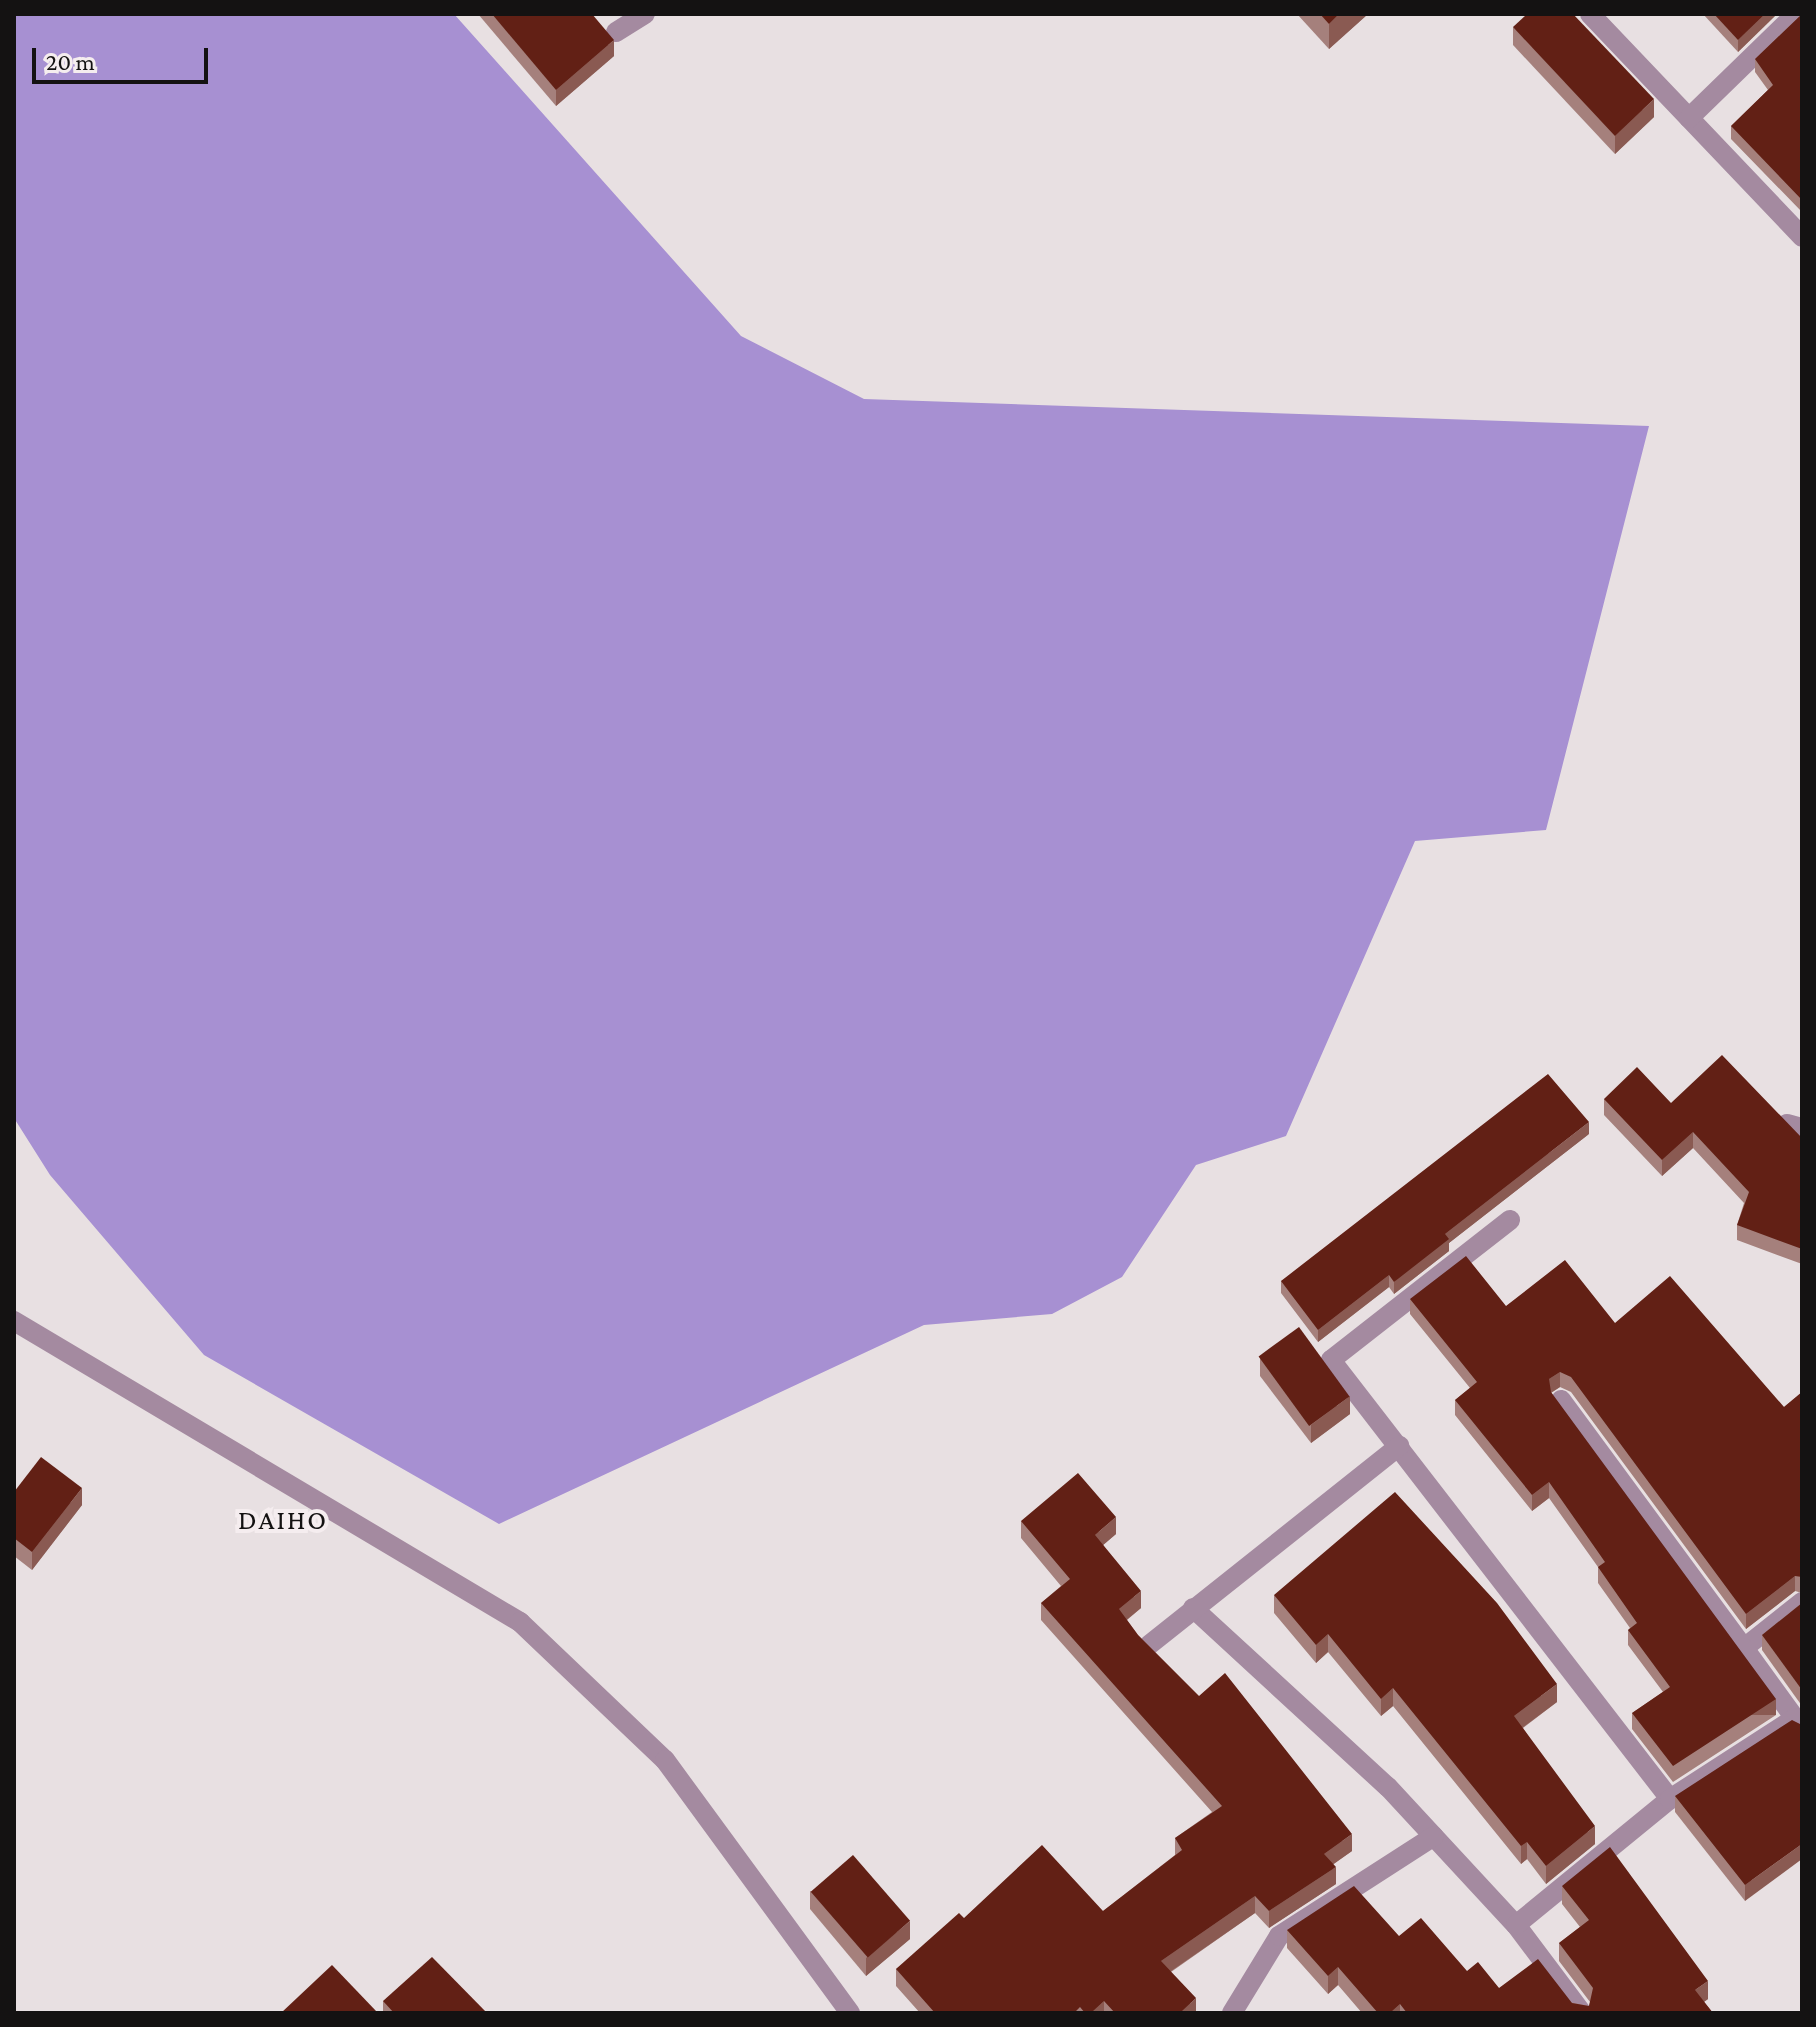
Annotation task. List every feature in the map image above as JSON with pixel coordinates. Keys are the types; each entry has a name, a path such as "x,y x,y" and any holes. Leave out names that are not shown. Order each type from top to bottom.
{"street":[{"path":"616,32 645,14"},
{"path":"1590,14 1802,237"},
{"path":"1689,118 1796,14"},
{"path":"1510,1220 1331,1360 1670,1799"},
{"path":"14,1321 520,1622 665,1760 850,2013"},
{"path":"1516,1925 1670,1799 1798,1723 1561,1400"},
{"path":"1149,1645 1399,1446"},
{"path":"1744,1648 1802,1602"},
{"path":"1193,1608 1434,1836 1516,1925 1582,2013"},
{"path":"1232,2013 1279,1936 1434,1836"}],"shaded area":[{"path":"14,14 454,14 741,336 864,399 1649,426 1546,830 1415,841 1286,1136 1196,1165 1122,1277 1052,1314 924,1325 499,1524 204,1355 50,1175 14,1118"}],"building":[{"path":"492,14 592,14 614,40 556,90"},
{"path":"1320,14 1339,14 1329,24"},
{"path":"1527,14 1573,14 1654,99 1615,136 1513,27"},
{"path":"1714,14 1765,14 1738,40"},
{"path":"1802,14 1802,200 1731,126 1773,85 1755,59"},
{"path":"1722,1055 1802,1138 1802,1249 1737,1225 1749,1192 1693,1132 1662,1160 1604,1099 1637,1067 1671,1103"},
{"path":"1548,1074 1589,1122 1445,1234 1449,1239 1394,1282 1389,1275 1318,1330 1281,1281"},
{"path":"1466,1256 1506,1306 1565,1260 1615,1323 1670,1276 1784,1407 1802,1392 1802,1577 1795,1576 1746,1614 1571,1377 1560,1372 1549,1379 1551,1392 1776,1699 1673,1766 1632,1713 1670,1687 1628,1630 1637,1623 1598,1567 1605,1562 1549,1482 1532,1495 1455,1400 1477,1382 1410,1299"},
{"path":"1299,1327 1350,1397 1309,1426 1259,1356"},
{"path":"41,1457 82,1488 32,1552 14,1538 14,1492"},
{"path":"1078,1473 1116,1517 1095,1535 1141,1591 1119,1609 1138,1635 1199,1696 1225,1673 1352,1834 1324,1854 1336,1867 1269,1911 1255,1896 1161,1961 1196,1998 1180,2013 1115,2013 1104,2001 1091,2013 1085,2013 1080,2007 1074,2013 935,2013 896,1969 959,1913 964,1918 1042,1845 1103,1911 1182,1850 1175,1838 1222,1806 1041,1603 1070,1579 1021,1521"},
{"path":"1395,1492 1497,1603 1557,1684 1514,1716 1595,1826 1546,1866 1527,1842 1521,1846 1393,1688 1381,1699 1328,1634 1316,1645 1274,1595"},
{"path":"1802,1603 1802,1690 1762,1635"},
{"path":"1792,1720 1802,1725 1802,1844 1745,1885 1675,1796"},
{"path":"1610,1847 1708,1981 1695,1990 1713,2013 1407,2013 1400,2004 1390,2013 1378,2013 1338,1967 1328,1976 1287,1930 1354,1886 1399,1936 1421,1918 1467,1971 1478,1962 1499,1988 1538,1959 1572,2003 1589,2006 1593,1988 1559,1943 1589,1920 1562,1886"},
{"path":"853,1855 910,1921 868,1957 811,1892"},
{"path":"432,1957 487,2013 394,2013 383,2001"},
{"path":"332,1965 376,2013 281,2013"}],"district":[{"name":"DAIHO","path":"283,1520"}]}
